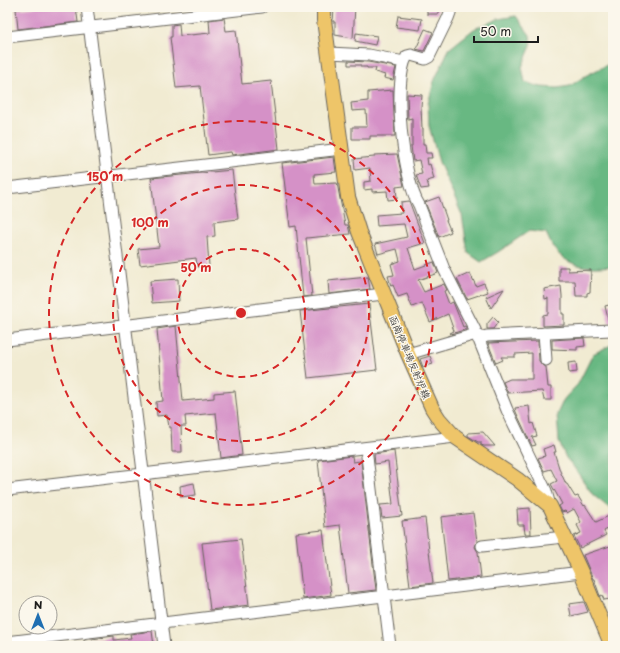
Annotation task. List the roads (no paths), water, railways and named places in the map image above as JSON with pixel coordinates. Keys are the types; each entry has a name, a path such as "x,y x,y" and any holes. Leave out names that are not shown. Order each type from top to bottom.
{"main road":[{"name":"函南停車場反射炉線","path":"324,7 328,53 348,197 353,218 383,294 432,408 439,419 456,437 517,479 550,506 581,572 612,646"}],"street":[{"path":"87,7 164,646"},
{"path":"7,37 262,7"},
{"path":"452,7 429,57 425,59 411,55 407,56 404,62 399,91 405,156 410,184 444,269 477,336 506,410 546,492 550,506"},
{"path":"328,53 369,56 404,62"},
{"path":"7,188 342,149"},
{"path":"7,340 383,294"},
{"path":"408,354 477,336 611,330"},
{"path":"544,333 546,360"},
{"path":"7,490 456,437"},
{"path":"366,448 390,646"},
{"path":"482,546 564,537"},
{"path":"7,642 581,572"}]}
